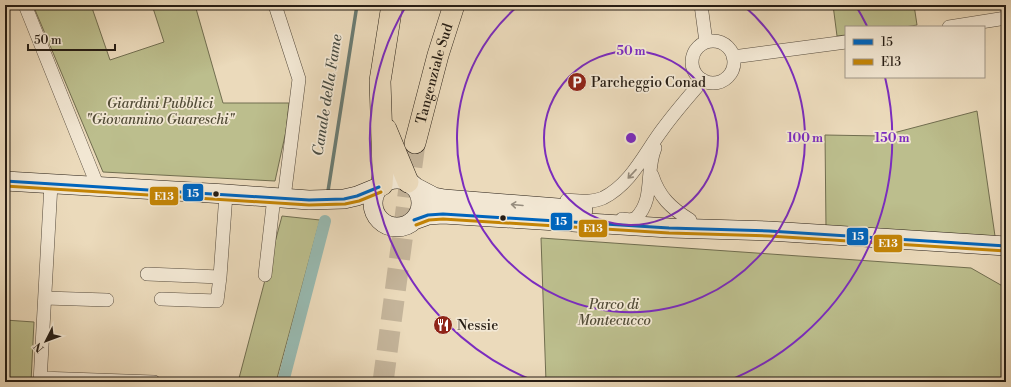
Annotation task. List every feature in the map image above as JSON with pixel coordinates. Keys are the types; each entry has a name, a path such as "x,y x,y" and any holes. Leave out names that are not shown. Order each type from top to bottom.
{"main road":[{"path":"382,221 376,215 374,200 381,186 383,171 380,81 392,5"},
{"name":"Tangenziale Sud","path":"415,143 438,55 454,5"},
{"path":"381,116 411,184 418,192 421,206 414,220"},
{"path":"345,203 393,180 400,180 429,194 444,199 640,214 769,231"},
{"path":"5,181 279,197 345,203 394,227 408,224 428,215 443,214 669,228 769,231 1006,246"}],"street":[{"path":"24,5 98,187"},
{"path":"265,275 299,80 275,5"},
{"path":"701,5 706,42"},
{"path":"955,26 1006,18"},
{"path":"712,40 726,45 731,50 733,57 734,64 732,71 722,80 709,82 703,80 694,72 692,60 696,49 706,42 712,40"},
{"path":"733,57 845,42"},
{"path":"541,207 558,200 592,201 612,193 637,168 662,130 703,80"},
{"path":"524,219 556,216 632,220 636,218 647,202 651,157 662,130"},
{"path":"650,170 656,186 663,198 677,212 690,220"},
{"path":"51,184 40,380 154,382"},
{"path":"161,299 217,301 226,194"},
{"path":"147,274 220,277"},
{"path":"45,298 107,300"}],"green space":[{"name":"Giardini Pubblici \"Giovannino Guareschi\"","path":"33,5 91,5 110,60 164,42 152,5 195,5 223,103 289,103 286,131 275,181 103,172"},
{"path":"833,5 914,5 917,25 845,26 845,35 837,36"},
{"path":"977,111 995,236 826,228 825,135 882,136"},
{"path":"282,216 320,220 276,382 238,382"},
{"name":"Parco di Montecucco","path":"541,238 971,268 1006,288 1006,382 546,382"},
{"path":"5,320 34,322 31,382 5,382"}],"waterway":[{"name":"Canale della Fame","path":"328,191 357,5"},
{"name":"Canale della Fame","path":"283,382 325,221"}],"tunnel":[{"path":"383,382 415,143"}],"transit line":[{"name":"15","path":"5,181 309,200 344,199 357,196 379,187"},
{"name":"E13","path":"5,186 309,205 345,204 359,201 381,192"},
{"name":"15","path":"414,220 428,215 443,214 669,228 769,231 1006,246"},
{"name":"E13","path":"416,225 429,220 443,219 669,233 769,236 1006,251"}],"place":[{"name":"Parcheggio Conad","path":"577,82"},
{"name":"Nessie","path":"443,325"}]}
